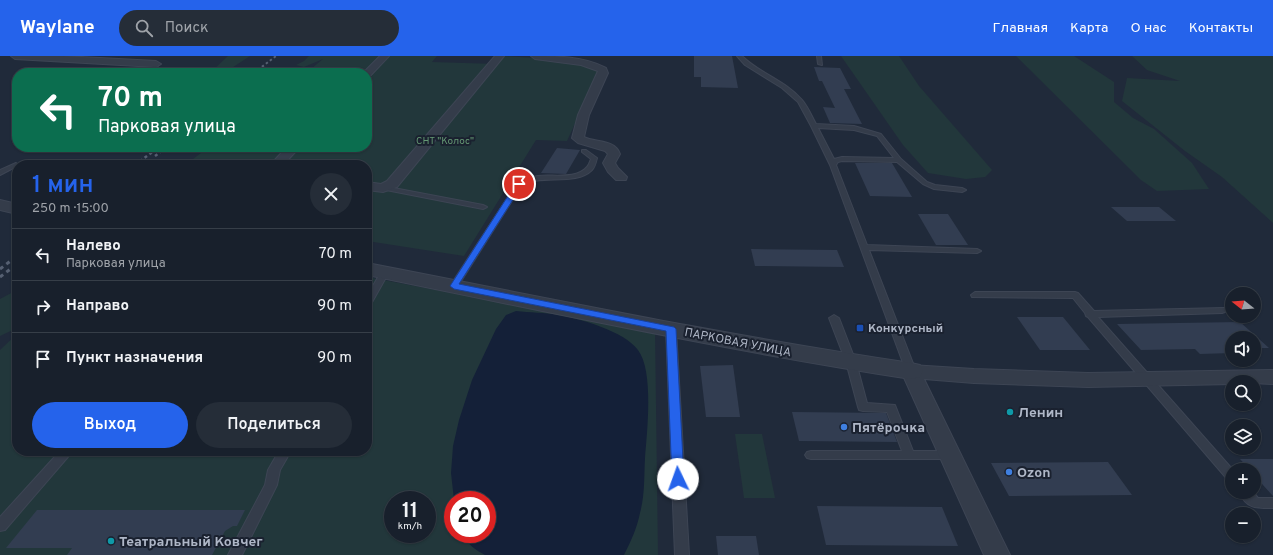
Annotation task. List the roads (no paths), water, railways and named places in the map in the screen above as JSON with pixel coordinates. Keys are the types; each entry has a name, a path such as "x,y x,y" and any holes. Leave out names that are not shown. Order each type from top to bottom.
{"street":[{"path":"15,56 148,65"},
{"path":"372,69 385,56"},
{"path":"372,187 383,188 392,184 500,56"},
{"path":"535,56 557,58 592,65 604,70 583,120 578,138 586,143 606,147 614,151 609,163 610,167 621,177"},
{"path":"281,160 289,152"},
{"path":"0,205 12,208"},
{"name":"ПАРКОВАЯ УЛИЦА","path":"376,270 671,329 851,362 911,371"},
{"path":"997,555 911,371 974,376 1080,380 1273,377"}],"lane":[{"path":"739,56 747,64 784,87 800,101 814,126 833,165 911,371"},
{"path":"819,56 820,64"},
{"path":"148,65 152,68"},
{"path":"814,126 854,128 879,136 899,160 925,183 934,187 962,190"},
{"path":"454,286 519,184 525,179 571,177 581,175 590,168 594,158 584,151"},
{"path":"833,165 835,161 842,159 899,160"},
{"path":"0,173 12,167"},
{"path":"383,188 483,207"},
{"path":"864,247 977,251"},
{"path":"372,284 376,270"},
{"path":"975,295 1075,295 1089,314 1225,469"},
{"path":"1089,314 1153,314 1222,310"},
{"path":"834,318 851,362 863,407 891,408 909,455"},
{"path":"671,329 682,555"},
{"path":"811,455 950,455"},
{"path":"0,526 63,456"},
{"path":"235,555 271,485 274,470 282,456"},
{"path":"1252,499 1255,503 1273,503"}],"water":[{"path":"516,311 548,313 578,319 623,337 638,350 643,360 648,387 644,492 637,524 624,555 485,555 472,547 469,543 496,543 496,491 453,491 451,473 453,446 459,420 472,380 496,329 506,315"}],"railway":[{"path":"260,68 276,56"},
{"path":"142,160 152,152"},
{"path":"155,156 160,152"},
{"path":"0,269 12,260"},
{"path":"0,277 12,268"}],"place":[{"name":"Конкурсный","path":"860,328"},
{"name":"Ленин","path":"1010,412"},
{"name":"Пятёрочка","path":"844,427"},
{"name":"Ozon","path":"1009,472"},
{"name":"Театральный Ковчег","path":"111,541"}],"park label":[{"name":"СНТ \"Колос\"","path":"445,140"}]}
